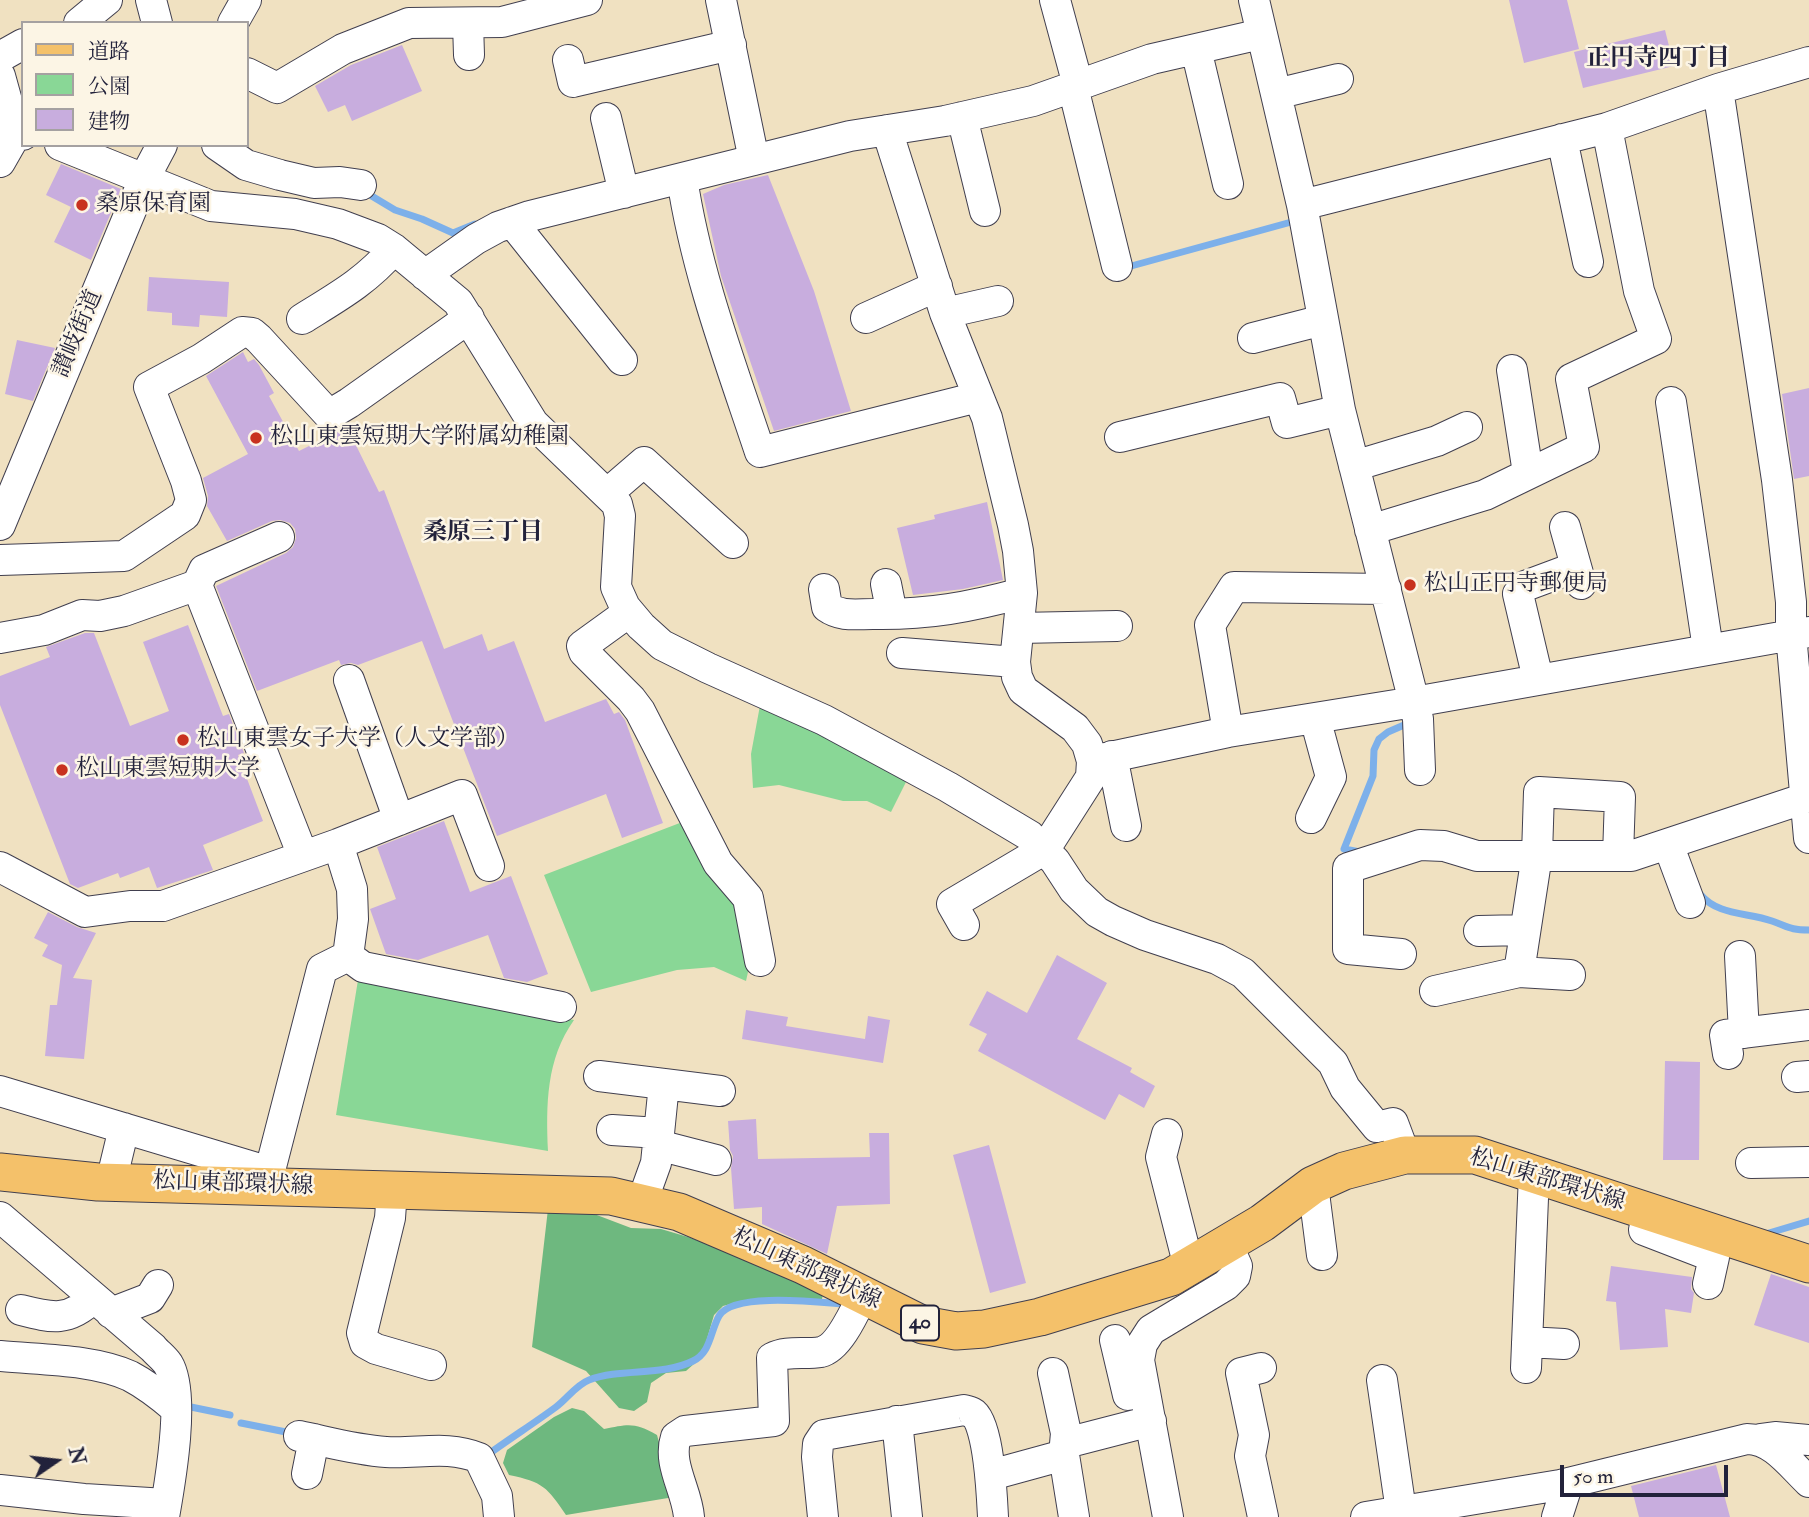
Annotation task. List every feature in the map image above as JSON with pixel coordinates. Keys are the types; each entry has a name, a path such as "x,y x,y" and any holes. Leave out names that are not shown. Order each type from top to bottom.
{"main road":[{"name":"松山東部環状線","path":"0,1172 111,1182 268,1179 392,1190 611,1196 679,1212 803,1265 923,1325 956,1331 984,1329 1040,1317 1171,1277 1262,1223 1313,1185 1344,1171 1405,1155 1475,1155 1809,1264"}],"street":[{"path":"81,21 104,0"},
{"path":"151,0 156,21"},
{"path":"234,21 246,0"},
{"path":"248,74 277,88 343,49 409,23 502,22 587,0"},
{"path":"721,0 754,160"},
{"path":"1055,0 1116,266"},
{"path":"1254,0 1302,205 1340,411 1418,719 1420,770"},
{"path":"468,23 469,55"},
{"path":"425,275 476,239 512,222 850,136 962,117 1033,101 1152,59 1261,34"},
{"path":"0,57 21,45"},
{"path":"568,61 573,82 731,46"},
{"path":"1195,49 1228,184"},
{"path":"1302,205 1607,128 1718,89 1809,62"},
{"path":"0,76 20,135 0,162"},
{"path":"1276,94 1338,79"},
{"path":"1718,89 1777,480 1791,603 1800,633 1809,838"},
{"path":"962,117 985,211"},
{"path":"606,118 624,193"},
{"path":"1370,530 1485,495 1584,447 1571,379 1656,339 1639,292 1607,128"},
{"path":"887,130 941,300 987,418 1013,525 1022,593 1015,662 1017,677 1023,690 1075,728 1102,759 1126,826"},
{"path":"1562,139 1588,262"},
{"path":"65,147 211,206 295,214 338,224 378,239 394,249 458,302 533,423 617,504 621,516 616,587 629,612 641,626 663,645 824,720 948,787 1030,836 1045,849 1074,890 1097,912 1145,935 1217,959 1243,973 1333,1063 1345,1088 1377,1127 1393,1123 1405,1155"},
{"name":"讃岐街道","path":"0,525 144,179 161,147"},
{"path":"220,147 246,165 279,176 314,183 340,182 361,185"},
{"path":"682,178 690,229 760,452 978,397"},
{"path":"512,222 622,360"},
{"path":"302,318 356,287 394,249"},
{"path":"866,318 941,300 998,301"},
{"path":"0,560 124,556 185,515 191,500 186,481 149,387 201,359 233,336 242,332 252,333 329,415 469,317"},
{"path":"1253,338 1323,320"},
{"path":"1506,385 1528,473"},
{"path":"1120,436 1202,404 1280,398 1287,422 1340,411"},
{"path":"1671,402 1708,649"},
{"path":"1354,466 1437,441 1467,428"},
{"path":"608,493 644,462 733,543"},
{"path":"1538,679 1518,594 1525,586 1579,576 1564,527"},
{"path":"0,638 44,630 82,615 100,616 124,611 197,585 204,570 279,537"},
{"path":"886,584 892,614"},
{"path":"197,585 303,856"},
{"path":"1228,732 1210,625 1234,587 1386,589"},
{"path":"824,589 827,607 837,614 892,614 970,607 1022,593"},
{"path":"629,612 582,646 584,652 635,705 718,863 741,886 748,898 760,961"},
{"path":"1019,628 1118,626"},
{"path":"964,925 952,904 1045,849 1102,759 1228,732 1414,702 1800,633"},
{"path":"902,653 1015,662"},
{"path":"349,680 399,820"},
{"path":"1311,818 1331,777 1315,718"},
{"path":"1519,972 1537,855 1538,792 1620,797 1618,856"},
{"path":"0,867 85,912 130,906 163,906 338,844 462,795 489,866"},
{"path":"1401,954 1348,949 1348,868 1420,845 1444,846 1478,856 1632,856 1806,798"},
{"path":"338,844 352,889 353,919 348,956"},
{"path":"1668,844 1690,902"},
{"path":"1479,931 1525,930"},
{"path":"348,956 363,967 561,1007"},
{"path":"0,1091 124,1128 268,1179 322,969 348,956"},
{"path":"1740,956 1736,1043 1809,1025"},
{"path":"1435,991 1519,972 1570,975"},
{"path":"599,1076 720,1091"},
{"path":"642,1202 656,1163 664,1084"},
{"path":"111,1182 124,1128"},
{"path":"612,1130 658,1139 716,1160"},
{"path":"1167,1134 1161,1157 1189,1266"},
{"path":"1751,1163 1809,1162"},
{"path":"1534,1174 1527,1355 1564,1344"},
{"path":"1313,1185 1322,1255"},
{"path":"392,1190 390,1218 362,1333 365,1343 376,1349 431,1365"},
{"path":"1648,1211 1644,1230 1714,1257 1708,1284"},
{"path":"0,1490 165,1511 175,1408 173,1377 168,1363 102,1305 4,1230"},
{"path":"1143,1424 1139,1360 1142,1344 1162,1322 1226,1285 1235,1276 1237,1265 1227,1244"},
{"path":"21,1310 49,1317 149,1298 158,1285"},
{"path":"689,1517 673,1458 676,1437 685,1431 774,1421 772,1358 781,1353 823,1351 835,1343 863,1295"},
{"path":"1115,1340 1143,1424 1168,1517"},
{"path":"0,1356 101,1366 150,1387 175,1408"},
{"path":"1261,1368 1241,1373 1254,1435 1250,1456 1263,1517"},
{"path":"1053,1373 1066,1433 1065,1449 1074,1517"},
{"path":"1382,1380 1378,1515 1478,1508 1747,1439 1775,1437 1809,1440"},
{"path":"823,1517 817,1457 818,1444 824,1435 964,1410 974,1414 981,1425 991,1475 993,1517"},
{"path":"897,1421 907,1517"},
{"path":"991,1475 1143,1424"},
{"path":"307,1474 306,1437 356,1449 388,1452 461,1450 479,1458 497,1496 499,1517"},
{"path":"1760,1439 1809,1482"},
{"path":"1558,1517 1568,1483"}],"green space":[{"path":"761,700 910,774 891,812 867,801 843,801 779,785 753,788 751,754"},
{"path":"685,821 737,895 750,963 746,981 714,967 677,970 591,992 544,875"},
{"path":"358,980 432,991 574,1020 553,1066 547,1117 548,1151 336,1115"},
{"path":"548,1209 581,1209 631,1228 661,1229 688,1237 751,1260 823,1294 822,1299 746,1300 723,1306 714,1315 704,1349 695,1363 686,1371 666,1373 651,1383 647,1402 634,1411 619,1408 586,1371 532,1347"},
{"path":"572,1408 584,1411 604,1429 631,1425 657,1435 674,1497 566,1515 543,1487 530,1480 509,1475 503,1463 507,1450 554,1417"}],"building":[{"path":"1509,0 1567,0 1579,49 1524,63"},
{"path":"1665,30 1674,66 1583,88 1574,52"},
{"path":"402,45 422,91 352,121 345,105 328,112 315,86 351,65"},
{"path":"61,164 121,189 91,260 54,242 71,207 46,195"},
{"path":"768,175 814,291 851,411 774,431 721,276 703,194 724,185"},
{"path":"149,277 229,282 227,317 200,315 199,327 172,325 172,313 147,311"},
{"path":"17,340 55,348 33,401 5,394"},
{"path":"243,352 248,362 254,359 259,365 274,393 269,396 299,451 347,427 379,492 384,490 444,649 482,634 488,651 514,641 545,722 606,699 614,714 619,712 625,720 663,823 622,838 606,794 497,836 422,641 358,665 341,665 339,660 257,691 216,586 286,553 293,547 296,538 295,529 290,523 280,520 227,541 207,506 208,496 203,478 248,454 206,376"},
{"path":"1809,388 1809,476 1794,479 1782,394"},
{"path":"987,502 1003,580 963,589 913,595 897,528 935,519 934,515"},
{"path":"188,625 223,716 229,714 244,753 238,755 263,821 203,845 213,870 157,888 149,867 120,878 118,873 78,888 70,884 0,705 0,676 50,657 46,647 85,633 94,633 130,726 169,711 143,642"},
{"path":"444,821 470,892 511,876 548,974 527,982 504,978 488,935 418,960 386,954 370,909 396,899 377,847"},
{"path":"48,912 77,927 96,933 73,978 92,980 84,1059 45,1056 50,1005 57,1005 62,965 42,956 48,945 34,938"},
{"path":"1057,955 1107,983 1077,1039 1132,1068 1130,1072 1155,1086 1144,1108 1119,1094 1105,1120 978,1051 987,1034 969,1025 987,991 1027,1013"},
{"path":"746,1010 788,1017 786,1026 865,1039 868,1016 890,1020 883,1063 742,1039"},
{"path":"1665,1061 1700,1062 1699,1160 1663,1160"},
{"path":"756,1119 758,1159 870,1157 869,1133 889,1133 890,1204 837,1206 827,1254 762,1224 762,1207 734,1209 731,1168 733,1156 730,1150 728,1121"},
{"path":"989,1145 1026,1283 990,1293 953,1155"},
{"path":"1611,1266 1692,1277 1691,1289 1694,1293 1691,1313 1665,1309 1668,1347 1620,1350 1616,1302 1606,1301"},
{"path":"1771,1274 1809,1287 1809,1343 1754,1325"},
{"path":"1716,1465 1730,1517 1639,1517 1631,1486"}],"waterway":[{"path":"365,192 395,210 453,233 475,224"},
{"path":"1124,268 1295,221"},
{"path":"1360,852 1344,849 1373,776 1374,750 1379,739 1388,732 1411,722"},
{"path":"1700,894 1724,910 1762,918 1793,929 1809,930"},
{"path":"1769,1233 1809,1221"},
{"path":"486,1456 556,1407 589,1380 615,1374 669,1369 693,1361 703,1352 719,1316 727,1309 740,1304 776,1300 842,1304"},
{"path":"186,1406 230,1415"},
{"path":"241,1423 291,1433"}],"place":[{"name":"桑原保育園","path":"82,205"},
{"name":"松山東雲短期大学附属幼稚園","path":"256,438"},
{"name":"松山正円寺郵便局","path":"1410,585"},
{"name":"松山東雲女子大学（人文学部）","path":"183,740"},
{"name":"松山東雲短期大学","path":"62,770"}],"district":[{"name":"正円寺四丁目","path":"1658,60"},
{"name":"桑原三丁目","path":"483,534"}]}
